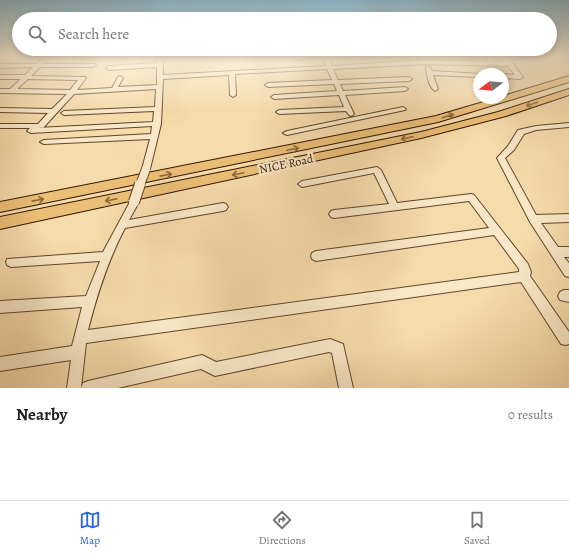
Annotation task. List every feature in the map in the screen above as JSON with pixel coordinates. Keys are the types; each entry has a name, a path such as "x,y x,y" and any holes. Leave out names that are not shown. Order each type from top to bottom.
{"highway":[{"name":"NICE Road","path":"0,207 431,120 515,97 569,79"},
{"name":"NICE Road","path":"0,223 427,134 502,114 569,92"}],"street":[{"path":"12,91 30,75"},
{"path":"74,388 80,337 90,301 106,256 134,202 146,169 157,124 159,77 203,75"},
{"path":"232,75 233,95"},
{"path":"332,75 354,120"},
{"path":"430,75 435,89"},
{"path":"509,76 520,77 518,75"},
{"path":"0,78 83,78 40,126 0,126"},
{"path":"114,90 120,78"},
{"path":"268,85 409,79"},
{"path":"0,91 72,92 159,87"},
{"path":"274,98 405,89"},
{"path":"64,113 158,108"},
{"path":"279,112 348,109"},
{"path":"287,133 403,109"},
{"path":"0,110 53,111"},
{"path":"35,126 31,131 157,124"},
{"path":"569,125 536,128 521,132 511,148 501,158 513,185 533,219 569,272"},
{"path":"44,142 155,136"},
{"path":"302,184 377,170 395,207"},
{"path":"334,214 472,197 524,267 524,278 566,339"},
{"path":"122,225 224,207"},
{"path":"533,219 569,218"},
{"path":"316,256 496,231"},
{"path":"555,252 569,252"},
{"path":"11,262 106,256"},
{"path":"80,337 524,278"},
{"path":"0,307 90,301"},
{"path":"88,388 202,362 215,370 330,345 338,350 346,388"},
{"path":"0,364 78,352"}]}
